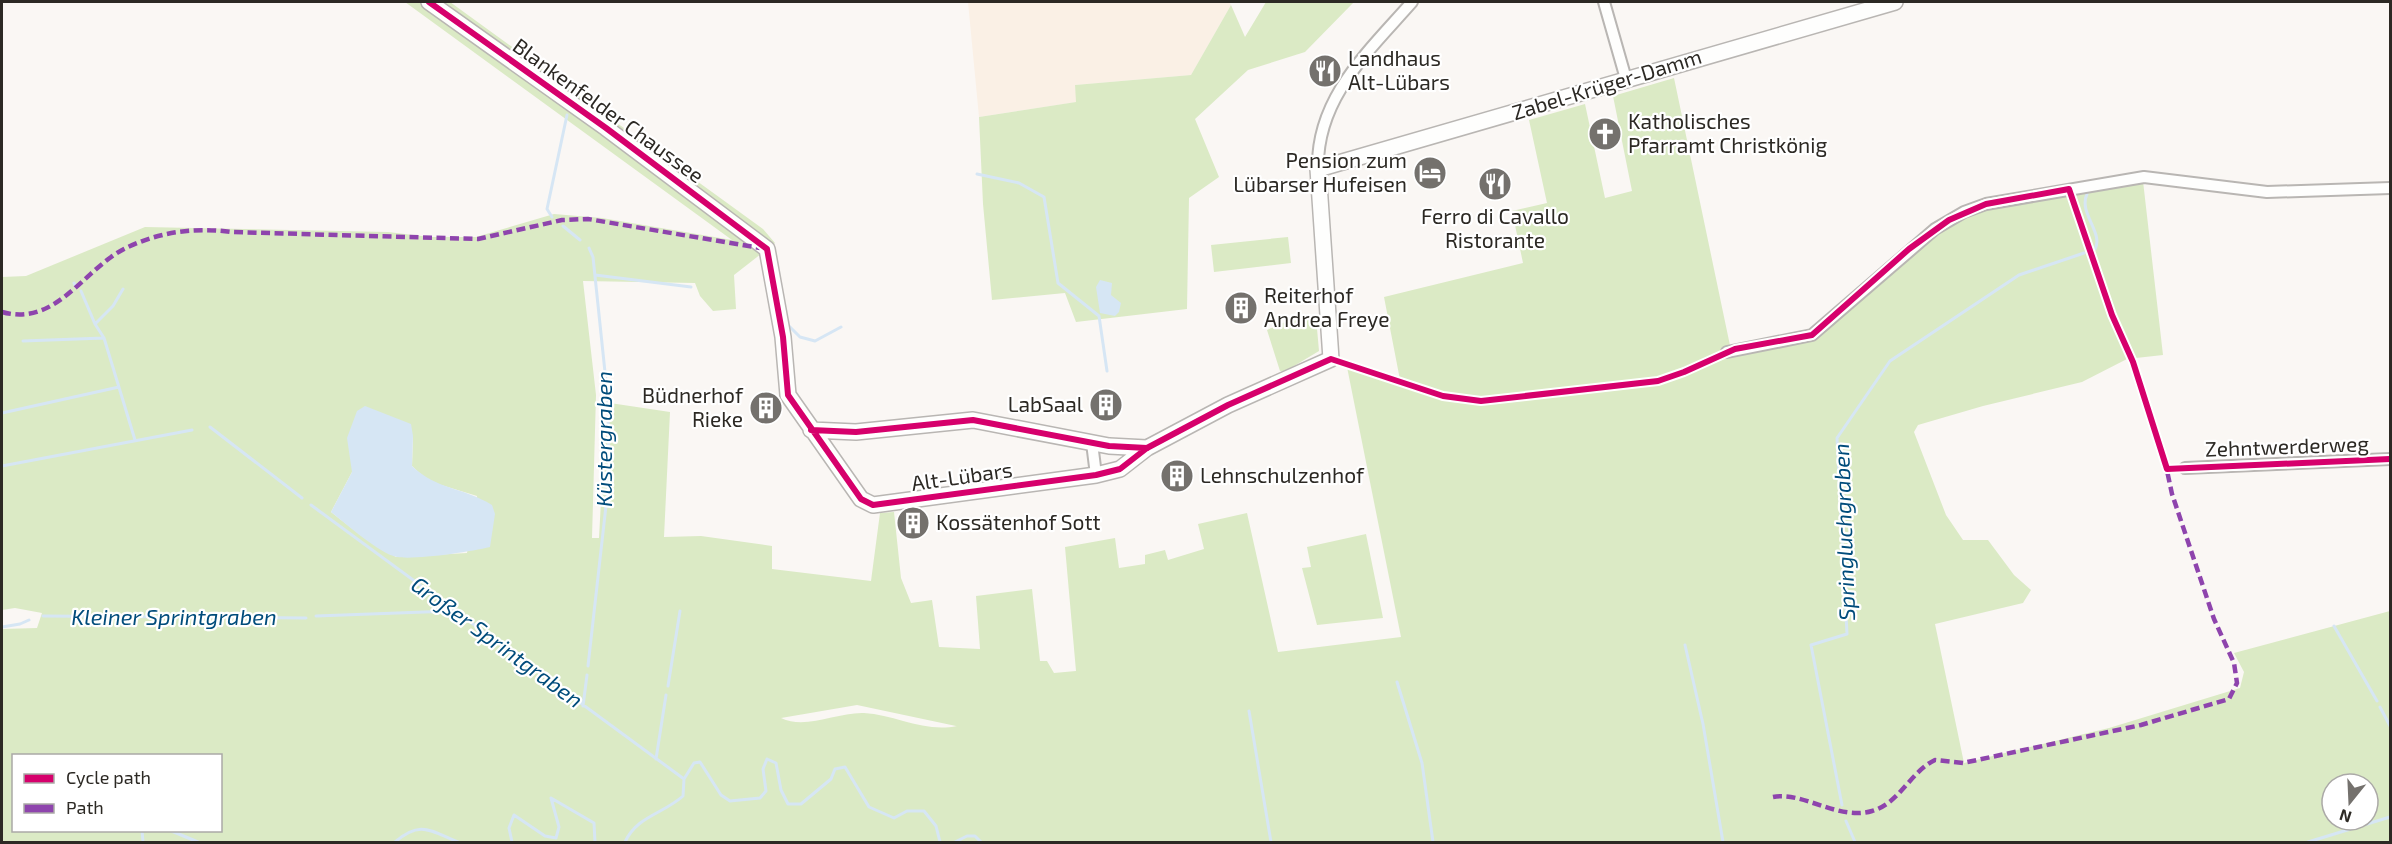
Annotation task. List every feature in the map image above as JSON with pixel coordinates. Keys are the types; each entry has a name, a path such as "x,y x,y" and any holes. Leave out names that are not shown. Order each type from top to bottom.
{"street":[{"name":"Blankenfelder Chaussee","path":"429,2 606,128 767,249"},
{"name":"Alt-Lübars","path":"767,249 783,337 788,395 861,499 873,505 1096,475 1120,469 1147,448 1228,405 1331,359 1317,150 1321,132 1344,80 1412,2"},
{"path":"1604,2 1626,79"},
{"name":"Zabel-Krüger-Damm","path":"1318,169 1895,2"},
{"path":"1727,352 1812,335 1935,229 1964,212 1986,204 2144,177 2267,192 2391,188"},
{"name":"Alt-Lübars","path":"811,430 856,432 973,420 1092,442 1147,448"},
{"path":"1092,442 1096,475"},
{"name":"Zehntwerderweg","path":"2185,468 2391,459"}],"shaded area":[{"path":"968,2 1229,2 1231,5 1191,75 1075,85 1077,102 979,117"}],"green space":[{"path":"405,2 450,2 763,229 775,243 734,275 736,309 713,311 700,296 695,283 583,281 596,395 592,538 599,538 603,463 610,403 670,412 664,537 701,536 772,546 772,569 871,581 880,513 894,512 901,578 911,603 932,600 939,647 980,649 976,596 1032,589 1040,661 1047,661 1054,673 1076,671 1065,547 1115,538 1119,568 1145,564 1145,555 1165,550 1168,560 1204,549 1198,524 1247,513 1278,652 1401,637 1347,367 1401,385 1384,297 1523,263 1512,211 1547,203 1529,120 1585,104 1605,198 1632,191 1613,96 1674,78 1732,355 1793,343 1937,232 1964,215 1988,208 2143,181 2163,355 2127,359 2082,382 1983,406 1918,425 1914,432 1946,515 1963,540 1988,540 2014,575 2031,590 2023,603 1935,624 1964,763 2109,728 2240,688 2244,672 2234,653 2390,611 2390,842 2,842 2,629 37,628 42,613 15,608 2,610 2,277 26,276 145,227 388,232 430,237 476,237 554,214 602,218 732,240","holes":["413,437 412,466 428,481 477,496 467,553 396,557 363,537 331,512 352,472","857,705 957,726 933,727 864,713 801,722 781,718"]},
{"path":"1266,2 1354,2 1305,52 1248,70 1195,119 1219,177 1189,198 1187,309 1076,322 1065,293 992,300 983,204 979,117 1076,102 1075,85 1191,75 1231,5 1245,37"},
{"path":"1288,237 1291,263 1214,272 1211,245"},
{"path":"1316,317 1319,351 1284,372 1280,371 1267,330 1285,322"},
{"path":"1366,534 1383,618 1317,625 1302,568 1311,567 1307,547"}],"water":[{"path":"1100,280 1112,283 1111,295 1121,303 1119,312 1115,316 1100,313 1096,287"},
{"path":"365,406 411,424 412,466 421,474 492,505 495,514 490,547 457,553 397,557 372,544 331,512 352,472 347,438 357,411"}],"waterway":[{"name":"Küstergraben","path":"552,217 547,209 567,115"},
{"path":"977,174 1019,183 1044,197 1058,283 1099,316 1107,371"},
{"name":"Springluchgraben","path":"2087,194 2086,208 2096,236 2095,249"},
{"name":"Küstergraben","path":"563,226 580,240"},
{"name":"Küstergraben","path":"588,666 609,479 608,401 593,257 589,248"},
{"name":"Springluchgraben","path":"1842,805 1811,645 1847,634 1837,438 1890,361 2019,275 2084,253"},
{"path":"595,275 691,287"},
{"path":"95,324 113,306 123,289"},
{"path":"81,291 95,324 104,338 135,440"},
{"path":"787,324 800,337 815,341 841,327"},
{"path":"23,341 104,338"},
{"path":"2,413 119,387"},
{"name":"Großer Sprintgraben","path":"210,427 302,498"},
{"name":"Großer Sprintgraben","path":"2,466 192,430"},
{"name":"Großer Sprintgraben","path":"311,505 684,779"},
{"name":"Kleiner Sprintgraben","path":"316,616 452,611"},
{"path":"668,686 680,611"},
{"name":"Kleiner Sprintgraben","path":"43,616 306,618"},
{"name":"Kleiner Sprintgraben","path":"2,627 29,620"},
{"path":"2334,626 2377,701"},
{"path":"1685,645 1703,724 1723,842"},
{"name":"Küstergraben","path":"583,706 587,675"},
{"path":"1397,682 1422,763 1433,842"},
{"path":"656,759 666,695"},
{"path":"2380,707 2390,726"},
{"path":"1249,711 1271,842"},
{"path":"625,842 636,826 683,796 684,779 694,763 700,762 721,795 730,801 760,798 766,791 763,769 767,759 776,763 781,790 788,804 801,804 831,779 835,769 845,767 869,807 894,818 907,811 924,811 936,826 940,842"},
{"path":"512,842 509,828 514,815 545,836 556,838 559,827 551,798 594,823 595,842"},
{"path":"2308,842 2390,817"},
{"name":"Springluchgraben","path":"1846,821 1855,842"},
{"path":"395,842 404,835 419,829 433,831 458,842"},
{"path":"142,832 143,842"},
{"path":"174,832 198,842"},
{"path":"955,842 967,836 975,836 981,842"}],"marked path":[{"path":"2,312 21,315 38,312 68,294 124,249 150,238 176,232 203,230 478,239 562,220 588,219 760,248"},
{"path":"1773,797 1796,798 1846,812 1872,811 1882,807 1898,795 1926,765 1935,760 1963,763 2141,725 2229,699 2237,683 2234,663 2214,619 2172,494 2166,466"}],"cycle path":[{"path":"429,2 606,128 767,249 783,337 788,395 861,499 873,505 1096,475 1120,469 1147,448 1228,405 1331,359 1443,396 1481,401 1658,381 1735,349 1812,335 1909,249 1949,220 1986,204 2069,189 2112,315 2133,362 2167,469 2390,459"},
{"path":"811,430 856,432 973,420 1109,446 1147,448"}],"place":[{"name":"Landhaus Alt-Lübars","path":"1325,71"},
{"name":"Katholisches Pfarramt Christkönig","path":"1605,134"},
{"name":"Pension zum Lübarser Hufeisen","path":"1430,173"},
{"name":"Ferro di Cavallo Ristorante","path":"1495,184"},
{"name":"Reiterhof Andrea Freye","path":"1241,308"},
{"name":"LabSaal","path":"1106,405"},
{"name":"Büdnerhof Rieke","path":"766,408"},
{"name":"Lehnschulzenhof","path":"1177,476"},
{"name":"Kossätenhof Sott","path":"913,523"}]}
